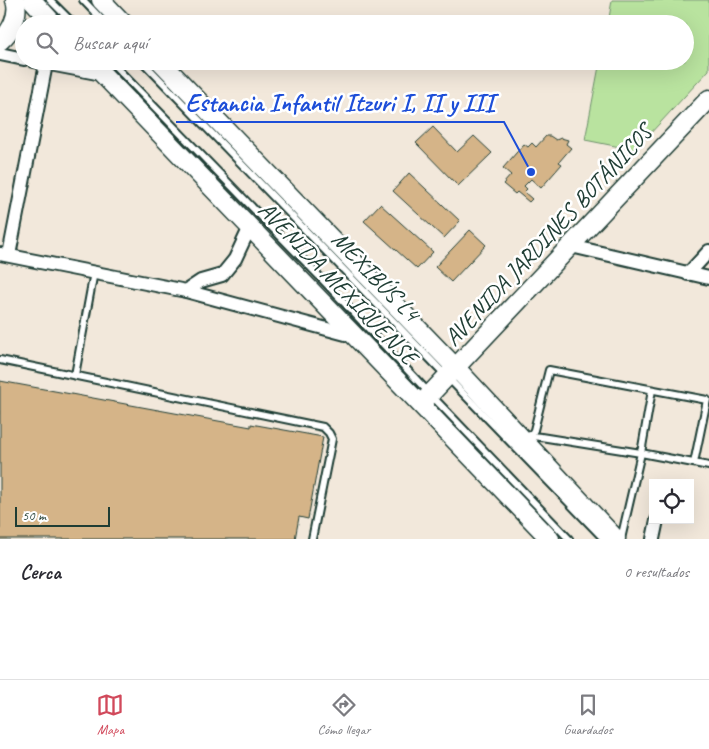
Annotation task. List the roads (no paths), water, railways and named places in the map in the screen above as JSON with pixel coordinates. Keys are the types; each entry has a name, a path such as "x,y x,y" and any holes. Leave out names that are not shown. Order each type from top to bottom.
{"main road":[{"path":"15,0 17,3 16,15"},
{"path":"32,0 46,15"},
{"path":"101,0 115,15"},
{"path":"0,41 13,25 15,17"},
{"name":"AVENIDA MEXIQUENSE","path":"106,70 250,227 356,336 426,400 550,539"},
{"name":"AVENIDA MEXIQUENSE","path":"168,70 452,372 528,440 616,539"},
{"name":"AVENIDA JARDINES BOTÁNICOS","path":"426,400 709,99"}],"street":[{"path":"0,54 15,57"},
{"path":"38,70 4,254 186,290 356,336"},
{"path":"186,290 201,281 222,275 235,259 250,227"},
{"path":"571,246 709,278"},
{"path":"688,274 709,250"},
{"path":"653,539 656,524"}],"lane":[{"path":"50,0 65,15"},
{"path":"83,0 97,15"},
{"name":"MEXIBÚS L4","path":"106,70 318,274 426,400 569,539"},
{"name":"MEXIBÚS L4","path":"151,70 452,372 604,539"},
{"path":"75,376 94,272"},
{"path":"0,360 323,427 330,432 332,439 312,539"},
{"path":"528,440 536,423 549,370 707,400 694,463"},
{"path":"621,539 641,453 652,390"},
{"path":"528,440 541,437 709,466"}],"place":[{"name":"Estancia Infantil Itzuri I, II y III","path":"531,172"}]}
